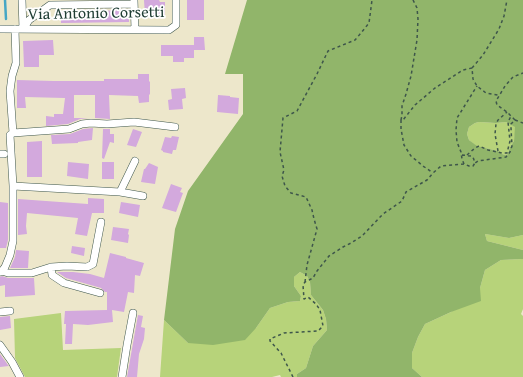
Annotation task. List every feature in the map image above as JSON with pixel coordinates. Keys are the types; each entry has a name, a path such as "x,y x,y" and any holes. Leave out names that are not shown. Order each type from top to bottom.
{"street":[{"path":"22,0 23,29"},
{"name":"Via Antonio Corsetti","path":"0,29 169,30 176,25 176,0"},
{"path":"23,29 30,20 50,5 134,2 135,29"},
{"name":"Via Antonio Corsetti","path":"1,272 10,255 13,241 13,186 10,135 13,133 10,90 16,63 15,29"},
{"path":"13,133 69,129 82,124 91,123 107,124 134,122 175,127"},
{"path":"120,192 135,161"},
{"path":"13,186 120,192 143,196"},
{"path":"1,272 32,273 51,267 86,267 93,264 101,222"},
{"path":"51,267 52,275 64,283 100,293"},
{"path":"0,312 10,311"},
{"path":"122,377 134,313"},
{"path":"0,345 20,377"}],"path":[{"path":"293,377 281,353 270,341 270,339 284,333 318,331 323,326 320,310 316,304 308,297 304,299 303,285 305,282 307,265 317,229 312,210 306,197 292,193 285,186 282,176 284,170 280,152 284,118 297,111 328,51 355,40 369,23 372,0"},
{"path":"413,0 417,8 417,40 411,76 402,106 401,129 404,145 412,156 433,173"},
{"path":"401,120 403,120 415,105 435,88 463,70 472,68 483,54 498,29 504,16 507,0"},
{"path":"472,68 473,79 477,86 486,93 498,95"},
{"path":"523,73 513,77 498,95 496,101 497,105 515,120 523,123"},
{"path":"464,164 457,142 457,118 477,86"},
{"path":"498,152 496,124 498,120 507,112"},
{"path":"466,155 479,146 488,150 506,153 508,151 510,141 508,122 511,116"},
{"path":"305,282 313,278 329,256 362,236 383,214 402,201 406,192 427,180 441,166 464,164 473,166 478,162 506,158 512,146 511,124 515,120"},
{"path":"462,155 469,155 473,157 476,163"}],"green space":[{"path":"247,0 523,0 523,235 509,238 485,234 487,241 523,250 523,259 501,260 485,270 480,288 481,301 451,312 425,324 412,353 412,368 422,377 297,377 297,374 306,368 313,346 327,330 323,310 311,295 310,282 307,276 300,272 294,277 294,286 301,296 300,301 288,302 270,308 256,328 245,340 213,345 188,343 164,320 175,229 188,191 243,114 243,74 225,74","holes":["506,122 515,127 514,141 508,154 506,155 498,151 477,146 469,140 467,134 469,127 475,123"]},
{"path":"479,122 506,122 516,127 514,141 508,154 502,154 498,151 476,146 469,140 467,134 469,127"},
{"path":"485,234 509,238 523,235 523,250 487,241"},
{"path":"523,259 523,309 521,314 523,316 523,377 422,377 412,368 412,353 425,324 451,312 480,288 485,270 501,260"},
{"path":"300,272 307,276 310,282 311,295 323,310 327,330 313,346 306,368 297,374 297,377 281,377 280,375 272,377 160,377 164,320 188,343 256,328 270,308 288,302 300,301 301,296 294,286 294,277"},
{"path":"61,313 63,350 121,348 117,377 25,377 15,358 14,319"}],"building":[{"path":"144,0 159,0 160,2 165,2 165,16 145,16"},
{"path":"187,0 204,0 204,20 187,20"},
{"path":"129,10 129,22 61,23 61,12"},
{"path":"194,37 204,37 205,50 194,50 194,58 184,58 184,62 173,62 173,56 161,56 161,45 194,45"},
{"path":"53,40 54,55 39,55 39,67 24,67 23,41"},
{"path":"138,74 149,74 149,102 139,103 138,96 109,95 110,119 95,118 95,95 74,95 74,118 88,118 80,119 68,124 46,126 46,116 54,117 54,114 63,114 65,98 25,97 26,108 17,108 17,80 104,81 104,79 138,79"},
{"path":"185,88 186,98 182,99 183,109 169,110 168,100 172,99 171,89"},
{"path":"218,95 239,98 238,114 217,112"},
{"path":"93,128 92,140 78,143 52,144 51,135 70,134 83,129"},
{"path":"103,129 110,129 110,134 114,134 114,143 110,142 104,159 102,158"},
{"path":"133,129 142,132 136,147 127,145"},
{"path":"172,136 179,137 176,150 173,150 172,154 163,152 161,150 165,137 171,138"},
{"path":"42,141 42,177 27,177 27,142"},
{"path":"68,162 89,164 88,179 67,176"},
{"path":"102,162 114,162 114,179 102,179"},
{"path":"149,163 158,167 155,184 141,182 144,169"},
{"path":"171,184 182,188 180,192 183,193 176,212 162,208"},
{"path":"88,198 104,199 104,213 92,213 87,236 75,234 78,218 27,213 27,234 18,235 18,199 88,204"},
{"path":"0,202 8,203 8,240 6,248 0,248"},
{"path":"121,202 140,205 138,217 119,213"},
{"path":"113,227 129,229 128,243 111,240"},
{"path":"72,246 85,248 84,256 71,253"},
{"path":"16,250 29,251 28,268 10,268 15,257"},
{"path":"110,253 144,263 140,276 135,275 134,293 128,292 124,312 112,310 113,322 88,325 73,324 72,344 65,344 65,311 107,310 107,292 101,288 66,278 57,272 90,274 104,278"},
{"path":"2,276 8,278 34,278 35,295 5,297 5,285 0,286 0,277"},
{"path":"138,315 143,316 141,327 145,328 144,339 139,354 137,377 127,377"},
{"path":"10,316 11,328 0,330 0,317"},
{"path":"0,354 8,365 9,366 0,367"}],"waterway":[{"path":"5,0 6,19"}]}
